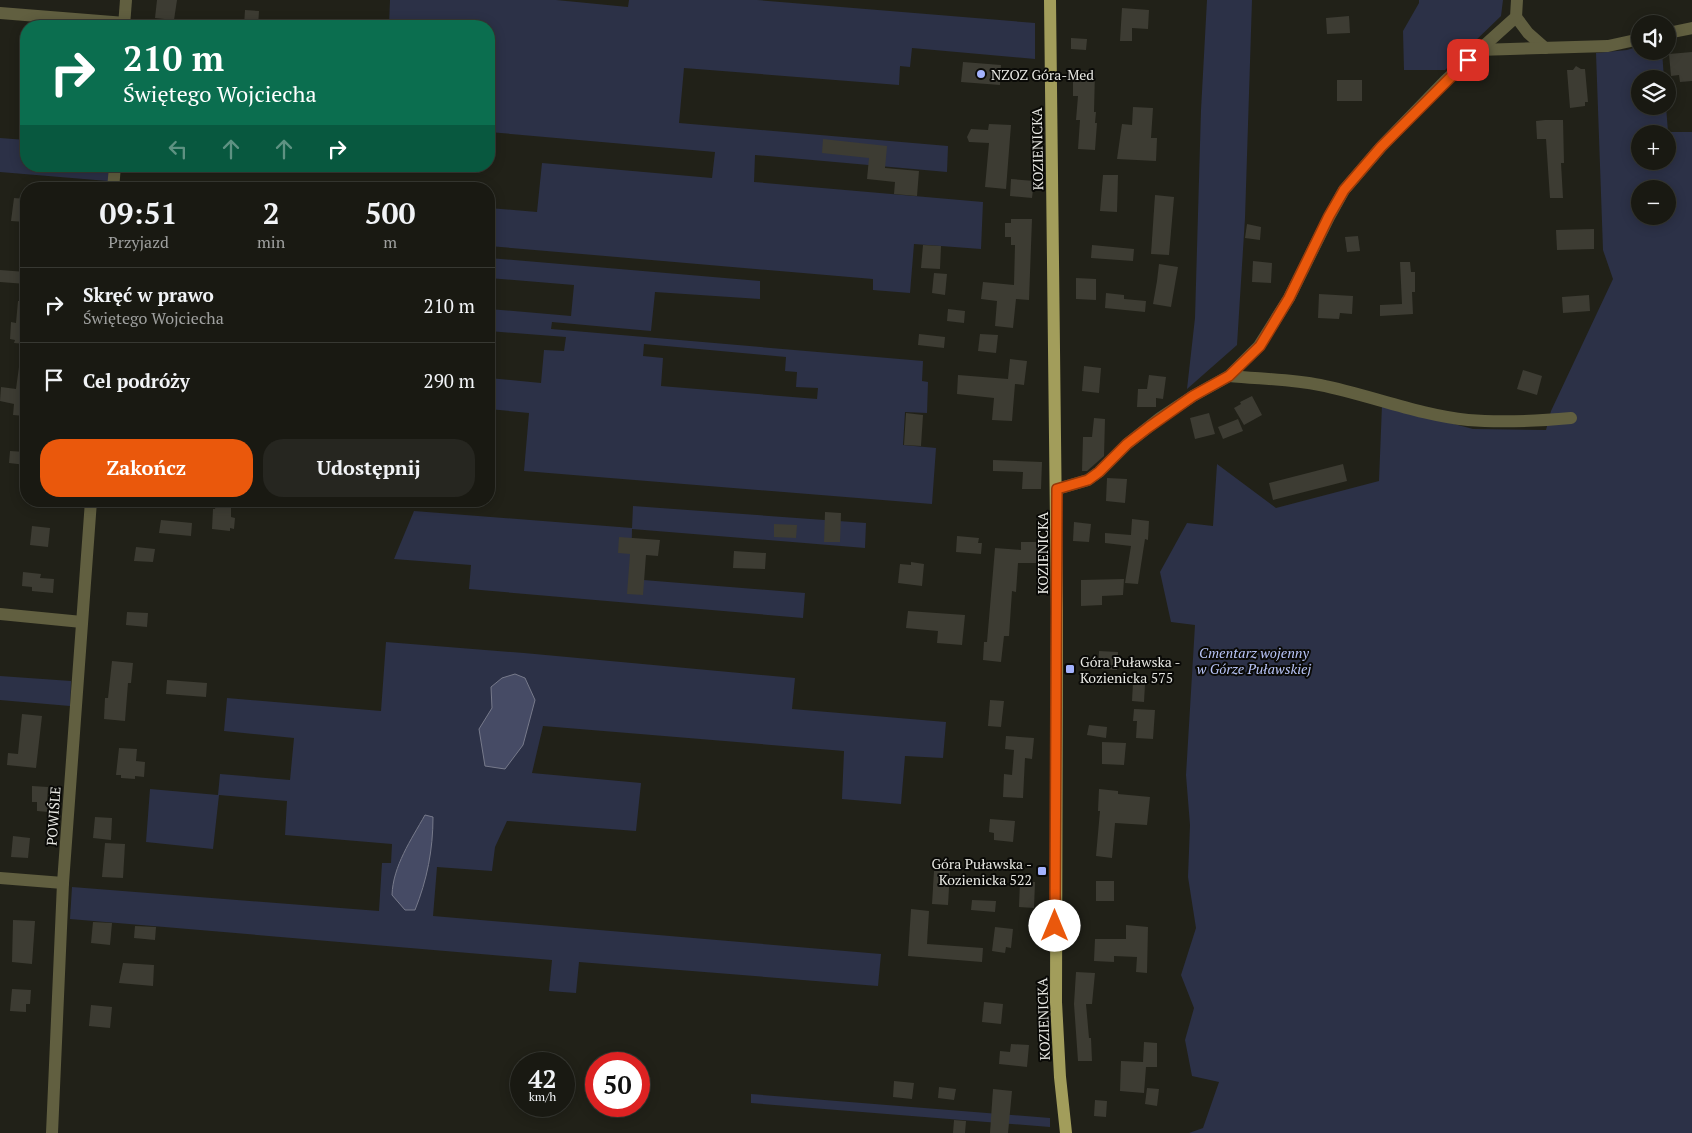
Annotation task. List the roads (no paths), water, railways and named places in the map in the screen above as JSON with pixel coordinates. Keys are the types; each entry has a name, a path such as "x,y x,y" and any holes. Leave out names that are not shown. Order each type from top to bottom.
{"main road":[{"name":"KOZIENICKA","path":"1050,0 1057,489 1056,1002 1060,1077 1066,1133"}],"street":[{"path":"125,20 126,0"},
{"path":"1517,0 1516,17 1528,33 1545,48"},
{"path":"0,13 73,20"},
{"path":"1057,489 1088,480 1099,472 1127,444 1160,418 1193,396 1229,376 1260,346 1289,298 1329,216 1344,190 1381,147 1446,80 1516,17"},
{"path":"1676,31 1692,28"},
{"path":"1478,50 1608,46 1631,41"},
{"path":"1229,376 1281,379 1317,385 1353,392 1417,410 1468,420 1530,422 1571,418"},
{"name":"POWIŚLE","path":"52,1133 63,884 91,507"},
{"path":"0,614 82,622"},
{"path":"0,878 63,884"}],"place":[{"name":"NZOZ Góra-Med","path":"981,74"},
{"name":"Góra Puławska - Kozienicka 575","path":"1070,669"},
{"name":"Góra Puławska - Kozienicka 522","path":"1042,871"}],"park label":[{"name":"Cmentarz wojenny w Górze Puławskiej","path":"1254,660"}]}
